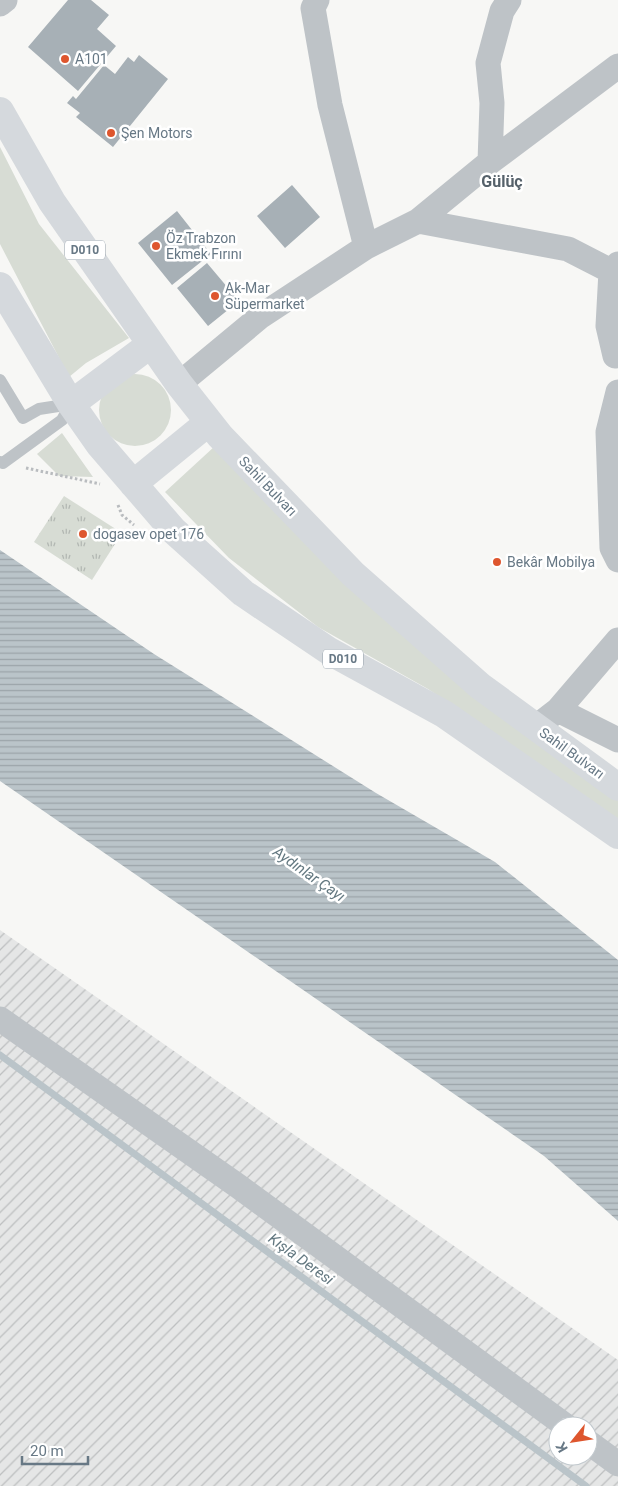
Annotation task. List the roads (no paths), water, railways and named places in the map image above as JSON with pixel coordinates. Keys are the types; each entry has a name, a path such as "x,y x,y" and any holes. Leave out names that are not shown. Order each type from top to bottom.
{"highway":[{"name":"Sahil Bulvarı","path":"0,111 52,202 179,384 209,422 354,574 480,686 618,787"},
{"name":"D010","path":"0,286 71,404 99,444 121,485 243,593 329,651 444,714 618,835"},
{"path":"71,404 151,344"},
{"path":"121,485 209,422"}],"street":[{"path":"0,4 5,0"},
{"path":"317,0 313,8 330,105 366,247"},
{"path":"490,162 492,103 488,63 502,11 509,0"},
{"path":"179,384 261,316 366,247 418,220 490,162 618,66"},
{"path":"418,220 568,249 615,268 608,326 615,356"},
{"path":"618,392 608,432 612,548 618,560"},
{"path":"536,727 558,710 618,640"},
{"path":"558,710 618,740"},
{"path":"0,1019 238,1186 552,1416"},
{"path":"598,1449 618,1464"}],"lane":[{"path":"0,380 23,418 39,409 71,404"},
{"path":"2,462 62,420 71,404"}],"water":[{"name":"Aydınlar Çayı","path":"0,550 154,654 376,793 495,862 618,960 618,1221 544,1156 0,781"}],"waterway":[{"name":"Kışla Deresi","path":"0,1055 586,1486"}],"place":[{"name":"A101","path":"65,59"},
{"name":"Şen Motors","path":"111,133"},
{"name":"Öz Trabzon Ekmek Fırını","path":"156,246"},
{"name":"Ak-Mar Süpermarket","path":"215,296"},
{"name":"dogasev opet 176","path":"83,534"},
{"name":"Bekâr Mobilya","path":"497,562"}],"district":[{"name":"Gülüç","path":"502,181"}]}
